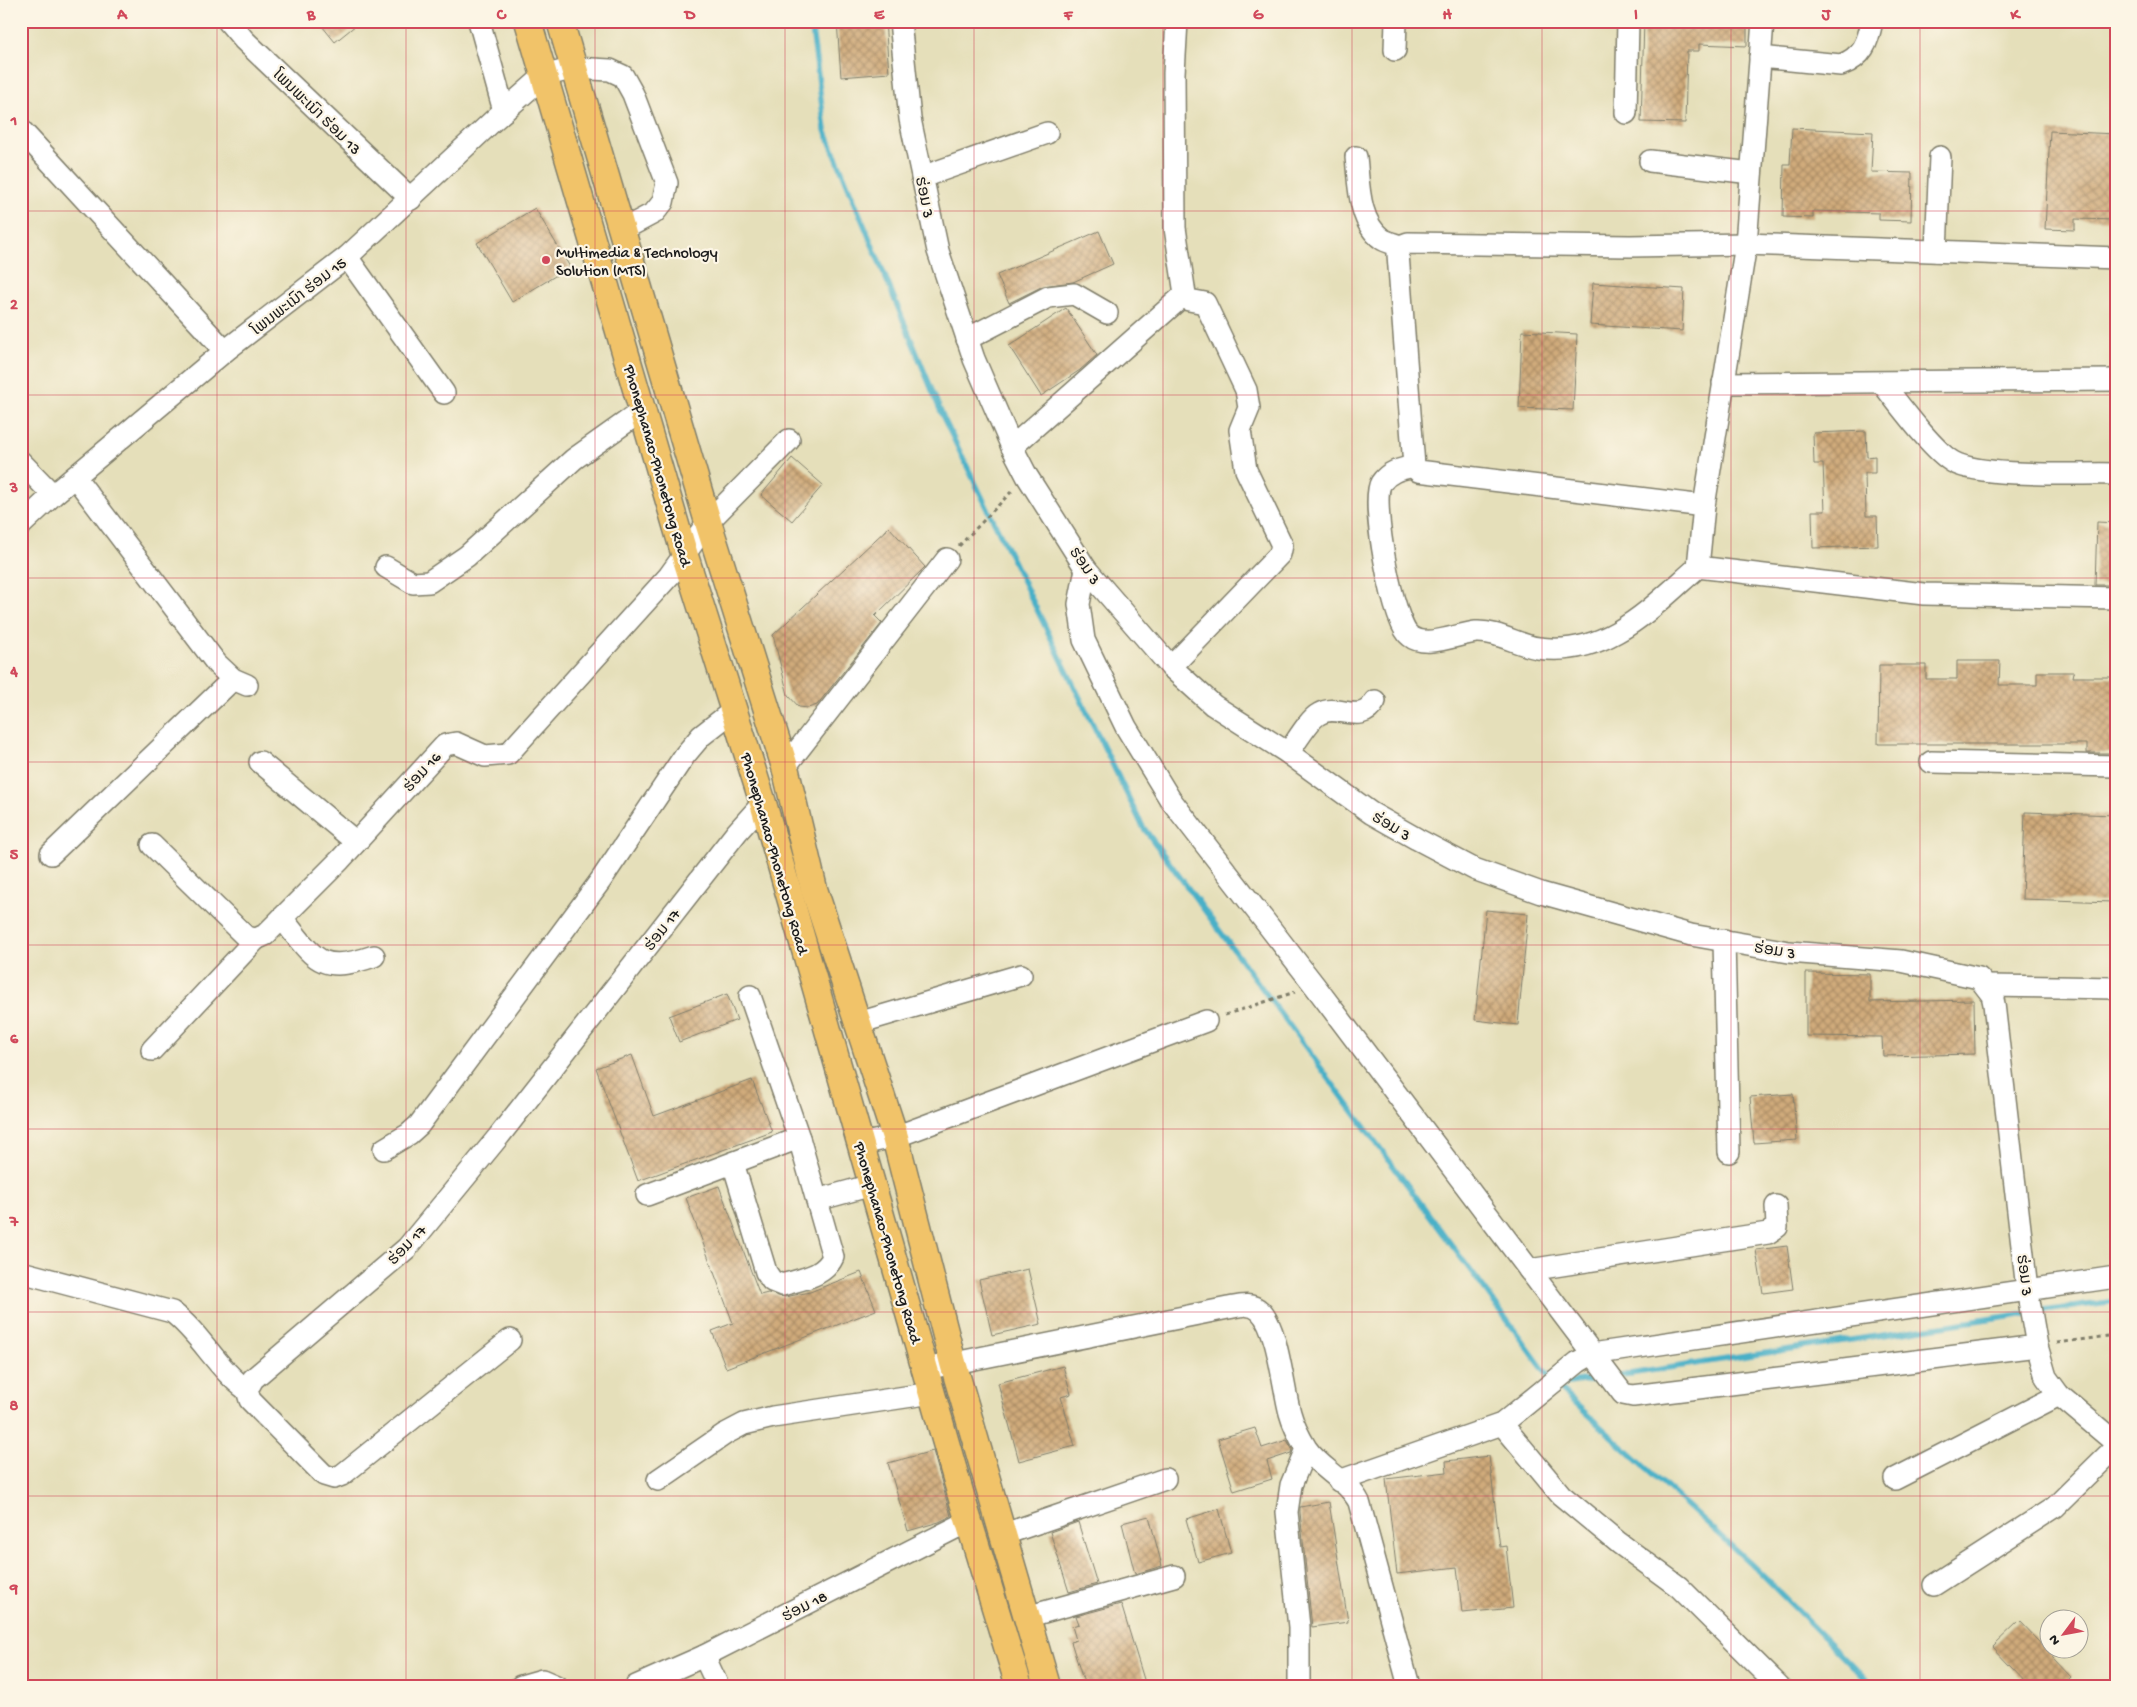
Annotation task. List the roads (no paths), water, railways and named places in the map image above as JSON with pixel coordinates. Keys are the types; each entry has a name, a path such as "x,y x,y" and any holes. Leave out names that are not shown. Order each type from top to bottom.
{"main road":[{"name":"Phonephanao-Phonetong Road","path":"528,21 685,556 763,803 928,1381 1019,1686"},
{"name":"Phonephanao-Phonetong Road","path":"560,21 708,522 785,767 814,888 895,1137 953,1363 1046,1686"},
{"path":"789,896 814,888"}],"street":[{"name":"ໂພນພະເນົາ ຮ່ອມ 13","path":"228,21 244,40 411,199"},
{"path":"479,21 504,111"},
{"name":"ຮ່ອມ 3","path":"900,21 910,119 922,177 938,251 967,339 1012,447 1086,569 1171,667 1213,705 1288,753 1371,813 1474,869 1541,894 1691,934 1789,952 1900,961 1979,978 1986,986 1994,1004 2028,1294 2036,1343 2046,1377 2059,1395 2116,1443"},
{"path":"1171,667 1280,554 1282,545 1246,470 1240,430 1249,408 1246,390 1205,303 1189,300 1185,294 1175,228 1174,73 1177,21"},
{"path":"1395,50 1396,21"},
{"path":"1626,113 1628,21"},
{"path":"1414,466 1392,472 1381,484 1377,500 1378,526 1396,606 1401,624 1407,635 1414,639 1424,641 1478,632 1505,636 1537,648 1569,650 1605,640 1645,614 1698,567 1704,506 1746,244 1763,21"},
{"path":"1760,57 1841,65 1853,61 1860,54 1868,42 1872,21"},
{"name":"ໂພນພະເນົາ ຮ່ອມ 15","path":"21,525 53,495 225,351 347,257 544,76 574,68 610,70 623,76 633,94 667,183 663,202 654,213 622,230"},
{"path":"21,130 225,351"},
{"path":"922,177 1047,133"},
{"path":"1356,157 1363,211 1372,228 1382,239 1400,246 1408,243 1630,246 1746,244 2116,258"},
{"path":"1936,251 1940,157"},
{"path":"1650,161 1751,173"},
{"path":"1400,246 1398,254 1414,466 1418,471 1704,506"},
{"path":"347,257 444,394"},
{"path":"967,339 1048,297 1074,294 1107,313"},
{"path":"1012,447 1185,294"},
{"path":"1723,383 2116,380"},
{"path":"1882,383 1934,444 1952,462 1976,471 2116,474"},
{"path":"386,567 412,582 429,582 467,556 574,459 643,410"},
{"name":"ຮ່ອມ 16","path":"152,1050 256,939 265,934 282,918 356,842 445,745 456,743 485,756 508,754 685,556 708,522 789,440"},
{"path":"21,462 53,495"},
{"path":"51,854 240,682 217,664 75,477"},
{"path":"785,767 947,559"},
{"path":"1698,567 1924,594 2116,598"},
{"path":"1086,569 1078,604 1084,640 1126,726 1170,799 1315,986 1529,1270 1591,1361 1623,1394 1633,1396 2036,1343"},
{"path":"1288,753 1319,714 1329,711 1363,714 1370,710 1375,701"},
{"path":"384,1149 409,1134 419,1125 601,880 685,755 701,736 734,710"},
{"path":"260,762 356,842"},
{"path":"1931,762 2116,766"},
{"name":"ຮ່ອມ 17","path":"247,1390 253,1379 407,1248 500,1136 737,832 763,803"},
{"path":"152,845 241,933 246,937 256,939"},
{"path":"282,918 313,956 334,966 349,965 374,956"},
{"path":"1724,940 1730,1152"},
{"path":"858,1023 1021,975"},
{"path":"1986,986 2116,988"},
{"path":"734,1163 766,1272 772,1281 782,1285 820,1273 829,1265 833,1257 799,1138 750,996"},
{"path":"860,1144 895,1137 1206,1021"},
{"path":"646,1196 799,1138"},
{"path":"817,1200 872,1184"},
{"path":"1529,1270 1768,1233 1777,1227 1776,1206"},
{"path":"21,1272 172,1312 185,1322 230,1378 247,1390 250,1400 324,1475 334,1478 342,1475 510,1340"},
{"path":"1339,1481 1506,1420 1591,1361 2028,1294 2116,1277"},
{"path":"658,1480 725,1434 744,1424 928,1381 953,1363 1228,1308 1244,1305 1252,1306 1260,1310 1271,1328 1290,1415 1306,1448 1339,1481 1354,1493 1359,1502 1409,1686"},
{"path":"1895,1479 2059,1395"},
{"path":"1506,1420 1561,1496 1618,1543 1679,1587 1779,1686"},
{"path":"1934,1585 2055,1507 2116,1447"},
{"path":"1299,1686 1299,1627 1287,1512 1291,1485 1306,1448"},
{"path":"1002,1535 1164,1479"},
{"name":"ຮ່ອມ 18","path":"636,1686 704,1656 969,1521"},
{"path":"1026,1617 1174,1576"},
{"path":"704,1656 718,1686"},
{"path":"521,1686 542,1680 556,1686"}],"waterway":[{"path":"811,21 825,130 943,417 1143,827 1555,1385 1750,1563 1873,1686"},
{"path":"2036,1312 2116,1301"},
{"path":"1616,1376 2027,1313"},
{"path":"1562,1384 1604,1378"}],"place":[{"name":"Multimedia & Technology Solution (MTS)","path":"546,260"}]}
